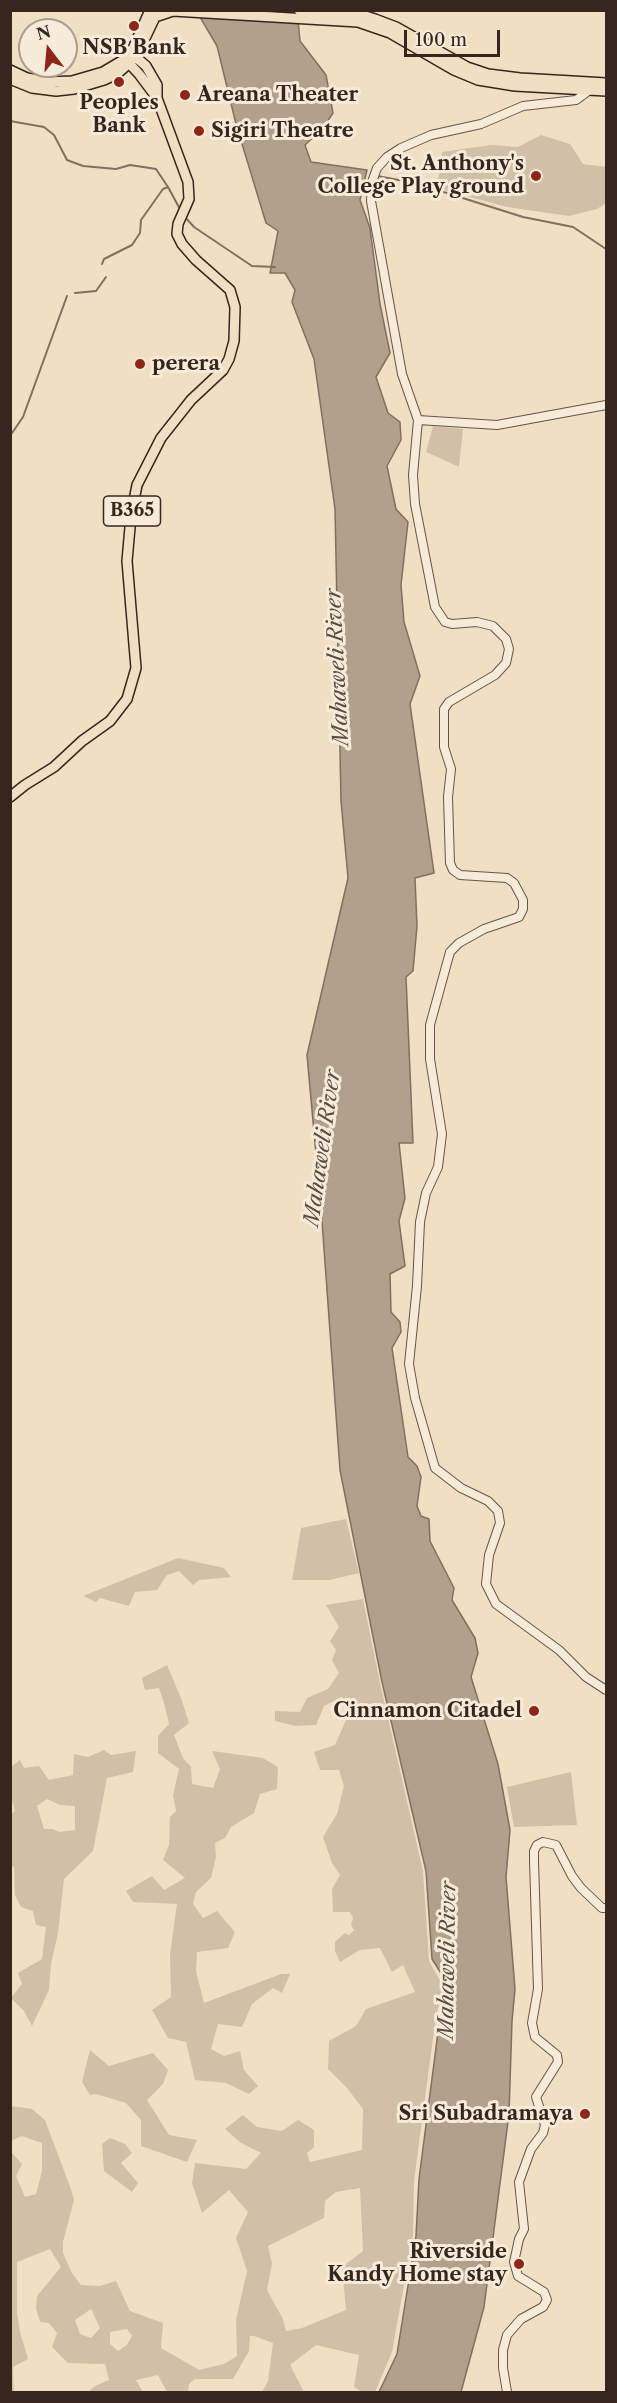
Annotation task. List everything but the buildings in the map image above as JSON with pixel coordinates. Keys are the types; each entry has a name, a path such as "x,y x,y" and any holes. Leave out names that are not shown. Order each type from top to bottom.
{"main road":[{"path":"299,10 376,27 454,70 478,80 515,86 593,86 606,83"},
{"path":"10,79 39,89 74,89 111,77 130,58 154,13 172,11 328,16"},
{"path":"10,70 40,82 64,82 94,76 130,58"},
{"name":"B365","path":"10,798 54,767 82,741 110,721 127,699 136,668 127,561 131,516 137,485 161,438 192,400 223,370 229,359 235,333 233,296 225,284 196,260 182,244 177,234 178,224 190,194 187,175 157,98 157,85 146,66 130,58"},
{"path":"593,86 606,91"}],"street":[{"path":"593,86 576,100 523,106 481,124 431,135 400,148 376,168 372,182 371,201 402,374 418,420 413,475 415,504 435,607 445,622 452,624 477,622 493,626 506,639 509,649 506,663 495,675 448,702 444,709 444,747 451,769 448,797 450,863 453,870 460,875 507,878 514,883 524,900 519,917 484,929 459,943 450,952 430,1026 430,1059 442,1134 438,1167 426,1193 420,1222 417,1286 409,1364 415,1398 435,1468 461,1488 488,1501 498,1511 500,1523 489,1555 486,1584 496,1604 559,1650 586,1677 606,1690"},
{"path":"418,420 496,425 606,405"},
{"path":"507,2392 503,2350 507,2336 522,2319 543,2307 547,2300 544,2292 518,2276 514,2262 519,2239 524,2229 519,2182 531,2149 543,2133 545,2125 536,2097 558,2062 557,2055 535,2037 532,2024 538,1989 534,1861 534,1851 537,1845 543,1842 556,1845 581,1888 602,1908 606,1908"}],"shaded area":[{"name":"St. Anthony's College Play ground","path":"541,135 570,144 583,164 606,167 606,203 597,209 569,216 507,207 437,188 442,152 491,145 518,147"},
{"path":"433,426 463,429 459,467 426,452"},
{"path":"346,1519 359,1573 330,1580 292,1580 301,1528"},
{"path":"178,1558 224,1568 231,1577 199,1580 193,1585 179,1571 167,1575 157,1590 135,1592 129,1606 100,1598 96,1602 83,1596"},
{"path":"363,1599 423,1871 429,1961 447,1997 438,2008 433,2038 414,2181 413,2235 392,2352 375,2392 362,2392 354,2387 359,2355 316,2345 290,2365 304,2392 262,2392 268,2381 273,2343 250,2336 249,2351 233,2379 195,2379 189,2384 188,2392 167,2392 158,2375 136,2380 143,2392 88,2392 109,2380 105,2364 68,2363 52,2347 57,2333 49,2323 40,2322 36,2308 37,2296 61,2267 50,2249 17,2262 17,2313 28,2359 13,2367 14,2392 12,2392 11,2152 22,2164 16,2176 25,2197 36,2194 42,2171 42,2143 22,2136 11,2141 11,2106 32,2109 45,2120 72,2192 74,2200 63,2242 63,2253 72,2273 81,2285 100,2286 116,2281 130,2311 163,2323 161,2348 199,2370 224,2364 237,2356 236,2320 247,2271 236,2238 248,2212 229,2190 202,2213 192,2183 195,2163 246,2169 261,2153 241,2143 225,2129 243,2115 257,2127 282,2131 298,2120 314,2130 314,2147 307,2153 310,2162 362,2150 363,2109 328,2069 329,2041 356,2026 366,2009 415,1992 403,1965 392,1972 380,1948 360,1950 340,1962 335,1951 335,1942 345,1933 349,1935 354,1930 351,1925 353,1918 350,1912 333,1912 332,1889 340,1875 332,1863 323,1837 337,1814 344,1786 339,1770 320,1770 314,1752 335,1745 350,1711 342,1697 324,1706 316,1725 296,1726 275,1721 275,1711 300,1712 307,1698 328,1689 339,1673 332,1660 336,1650 330,1641 339,1627 326,1605","holes":["360,2188 363,2251 342,2267 346,2310 302,2328 286,2331 283,2319 267,2290 272,2264 268,2246 324,2218 325,2201 336,2192","91,2309 100,2328 91,2338 80,2334 75,2320","127,2329 132,2336 127,2345 118,2351 110,2344 110,2332"]},
{"path":"167,1665 189,1723 174,1735 183,1758 191,1767 192,1784 213,1788 220,1769 212,1751 263,1758 278,1767 277,1789 260,1794 254,1813 231,1827 225,1838 215,1843 216,1857 211,1878 196,1892 193,1904 203,1918 217,1911 235,1932 228,1948 197,1952 196,1971 204,2003 281,1974 290,1974 282,1993 273,1988 252,2004 242,2027 218,2024 211,2049 224,2056 240,2051 244,2070 258,2086 249,2094 226,2083 195,2080 186,2042 168,2038 152,2010 171,1997 170,1954 177,1904 133,1902 126,1891 152,1876 164,1890 185,1878 163,1860 169,1845 170,1817 176,1811 173,1795 179,1769 158,1753 158,1736 169,1724 159,1688 145,1690 142,1678"},
{"path":"104,1750 111,1755 136,1751 133,1772 107,1778 93,1851 64,1879 49,1990 32,2026 24,2011 11,1998 22,1984 18,1973 42,1959 46,1927 36,1925 33,1911 21,1907 15,1895 14,1867 10,1865 11,1814 15,1811 11,1796 11,1767 20,1760 24,1768 39,1766 49,1780 73,1775 74,1754 88,1757","holes":["47,1799 60,1805 75,1806 75,1830 59,1832 44,1829 37,1806"]},
{"path":"571,1772 577,1825 514,1827 507,1787"},
{"path":"90,2050 109,2066 153,2053 168,2070 163,2084 147,2100 169,2135 197,2140 187,2162 141,2146 141,2120 126,2103 96,2094 90,2095 82,2082"},
{"path":"110,2138 125,2144 132,2153 121,2163 138,2183 132,2192 104,2171 102,2144"}],"water":[{"name":"Mahaweli River","path":"199,11 297,11 300,41 326,75 333,113 323,128 305,145 311,162 367,170 360,200 370,228 380,304 390,353 376,377 388,413 400,422 401,440 387,466 396,509 408,522 401,585 404,622 420,676 410,704 434,873 415,878 417,926 413,971 406,977 413,1143 399,1143 405,1198 399,1221 405,1266 390,1274 391,1312 400,1322 401,1332 392,1348 408,1457 417,1466 421,1477 417,1506 421,1516 429,1519 430,1541 454,1588 452,1600 475,1638 478,1653 471,1677 498,1764 510,1830 506,1877 515,1989 509,2114 484,2307 461,2392 379,2392 397,2354 416,2236 419,2179 441,2009 450,1998 446,1981 432,1959 426,1871 382,1682 340,1470 307,1055 348,878 341,801 335,509 314,359 292,302 295,290 285,273 270,273 278,231 266,223 236,124 217,46 200,17"}],"waterway":[{"path":"10,121 44,127 54,135 67,160 83,166 116,169 130,165 156,169 168,187"},
{"path":"377,176 415,183 523,217 573,227 606,249"},
{"path":"102,264 104,259 132,245 140,233 141,220 163,189 168,187 181,211"},
{"path":"184,216 194,227 252,266 275,267"},
{"path":"75,293 96,291 106,277"},
{"path":"10,436 23,417 67,296"}],"place":[{"name":"NSB Bank","path":"134,26"},
{"name":"Peoples Bank","path":"119,82"},
{"name":"Areana Theater","path":"185,95"},
{"name":"Sigiri Theatre","path":"199,131"},
{"name":"St. Anthony's College Play ground","path":"536,176"},
{"name":"perera","path":"140,364"},
{"name":"Cinnamon Citadel","path":"534,1711"},
{"name":"Sri Subadramaya","path":"585,2114"},
{"name":"Riverside Kandy Home stay","path":"519,2264"}]}
